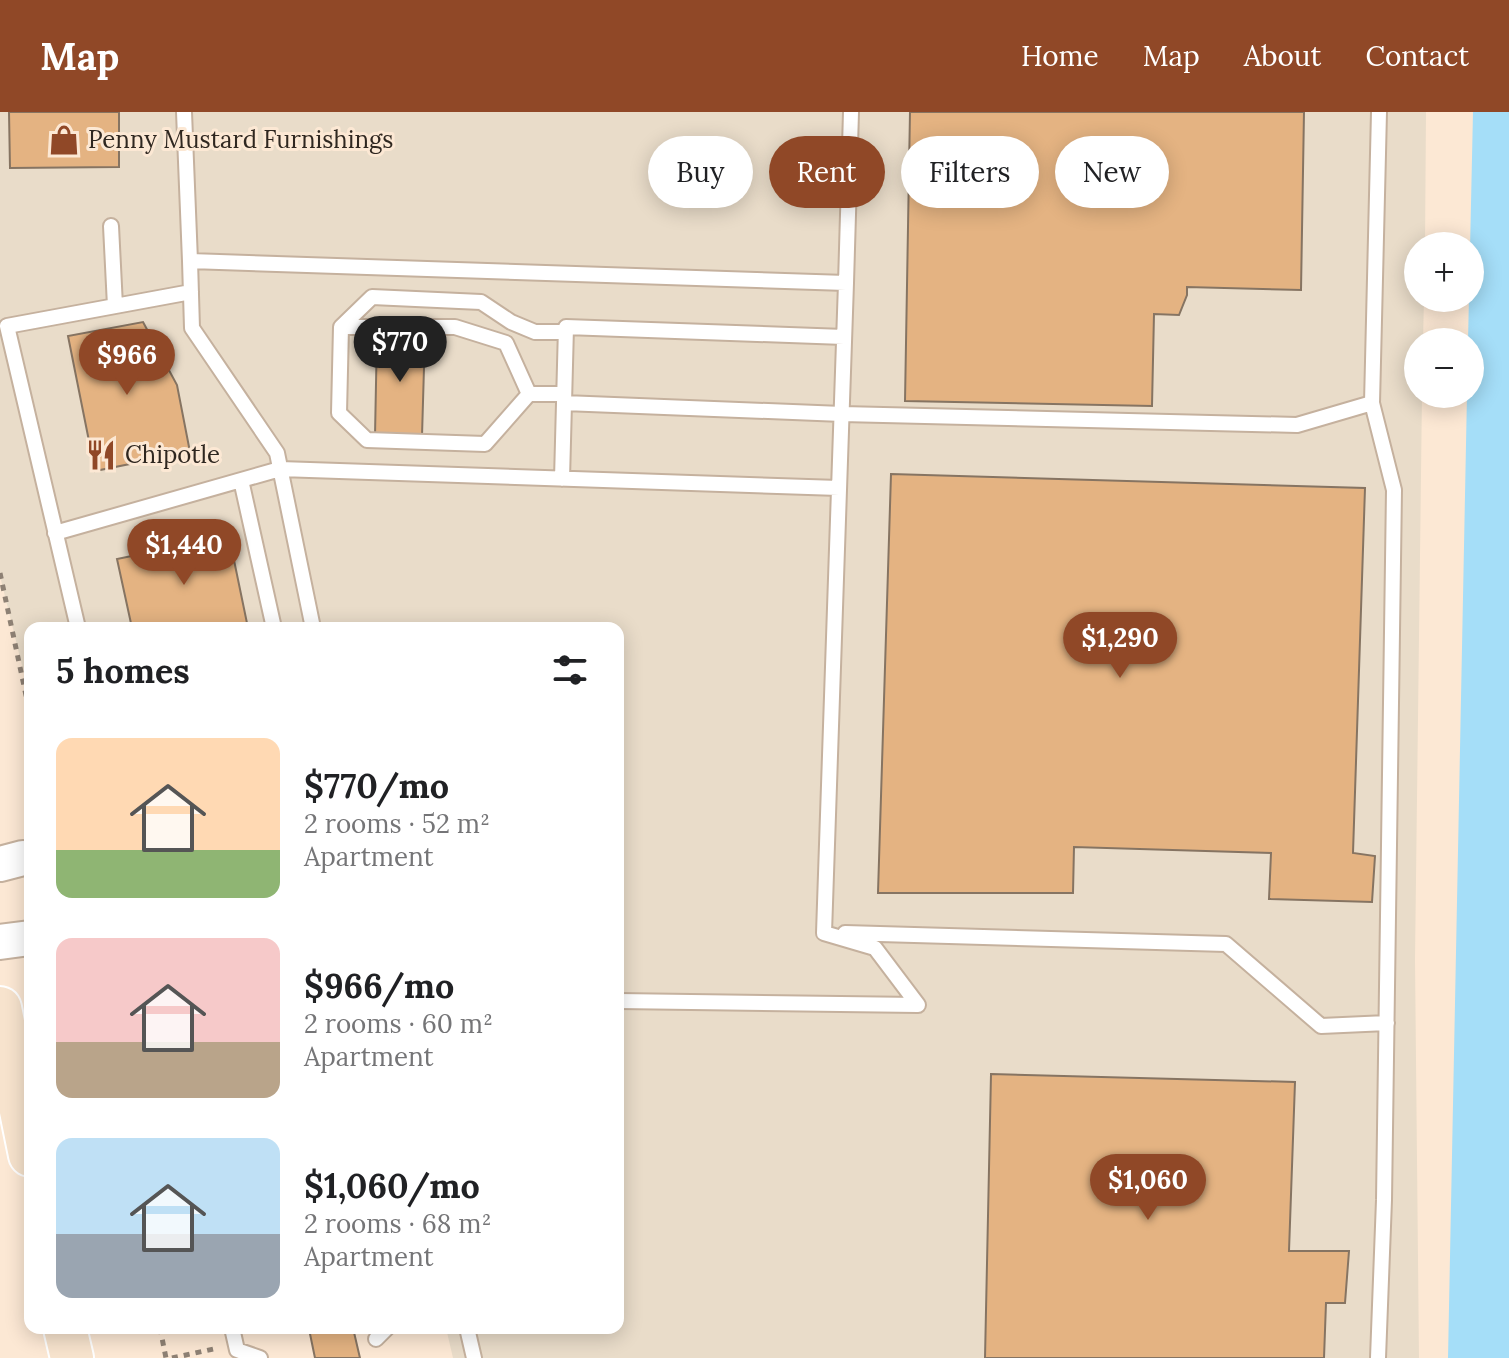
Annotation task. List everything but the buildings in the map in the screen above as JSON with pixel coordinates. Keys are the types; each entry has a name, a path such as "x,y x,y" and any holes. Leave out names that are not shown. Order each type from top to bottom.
{"main road":[{"path":"0,1008 24,1126"},
{"path":"66,1334 72,1358"}],"street":[{"path":"0,942 24,939"}],"lane":[{"path":"184,112 192,328 277,453 312,622"},
{"path":"824,933 851,112"},
{"path":"1378,1358 1387,1023 1394,490 1372,403 1379,112"},
{"path":"111,226 115,306"},
{"path":"190,261 846,283"},
{"path":"77,622 7,326 191,292"},
{"path":"529,394 485,444 367,440 339,413 341,327 372,297 481,302 511,322 535,332 566,332"},
{"path":"341,327 455,327 506,343 529,394"},
{"path":"562,479 566,327 844,337"},
{"path":"529,394 564,399 842,414 1297,425 1372,403"},
{"path":"55,533 280,469 839,488"},
{"path":"241,480 273,622"},
{"path":"824,933 1226,944 1321,1026 1387,1023"},
{"path":"624,1001 918,1005 875,948 824,933"},
{"path":"233,1334 237,1350 260,1358"},
{"path":"468,1334 474,1358"}],"path":[{"path":"0,573 24,686"},
{"path":"162,1334 169,1358 220,1348 222,1356"}],"shaded area":[{"path":"0,112 1426,112 1425,232 1404,232 1404,312 1424,312 1423,328 1404,328 1404,408 1422,408 1415,960 1419,1358 453,1358 447,1334 624,1334 624,622 24,622 24,674 0,576"}],"water":[{"path":"1473,112 1509,112 1509,1358 1448,1358 1467,408 1484,408 1484,328 1468,328 1469,312 1484,312 1484,232 1470,232"}],"place":[{"name":"Penny Mustard Furnishings","path":"64,140"},
{"name":"Chipotle","path":"101,455"}]}
